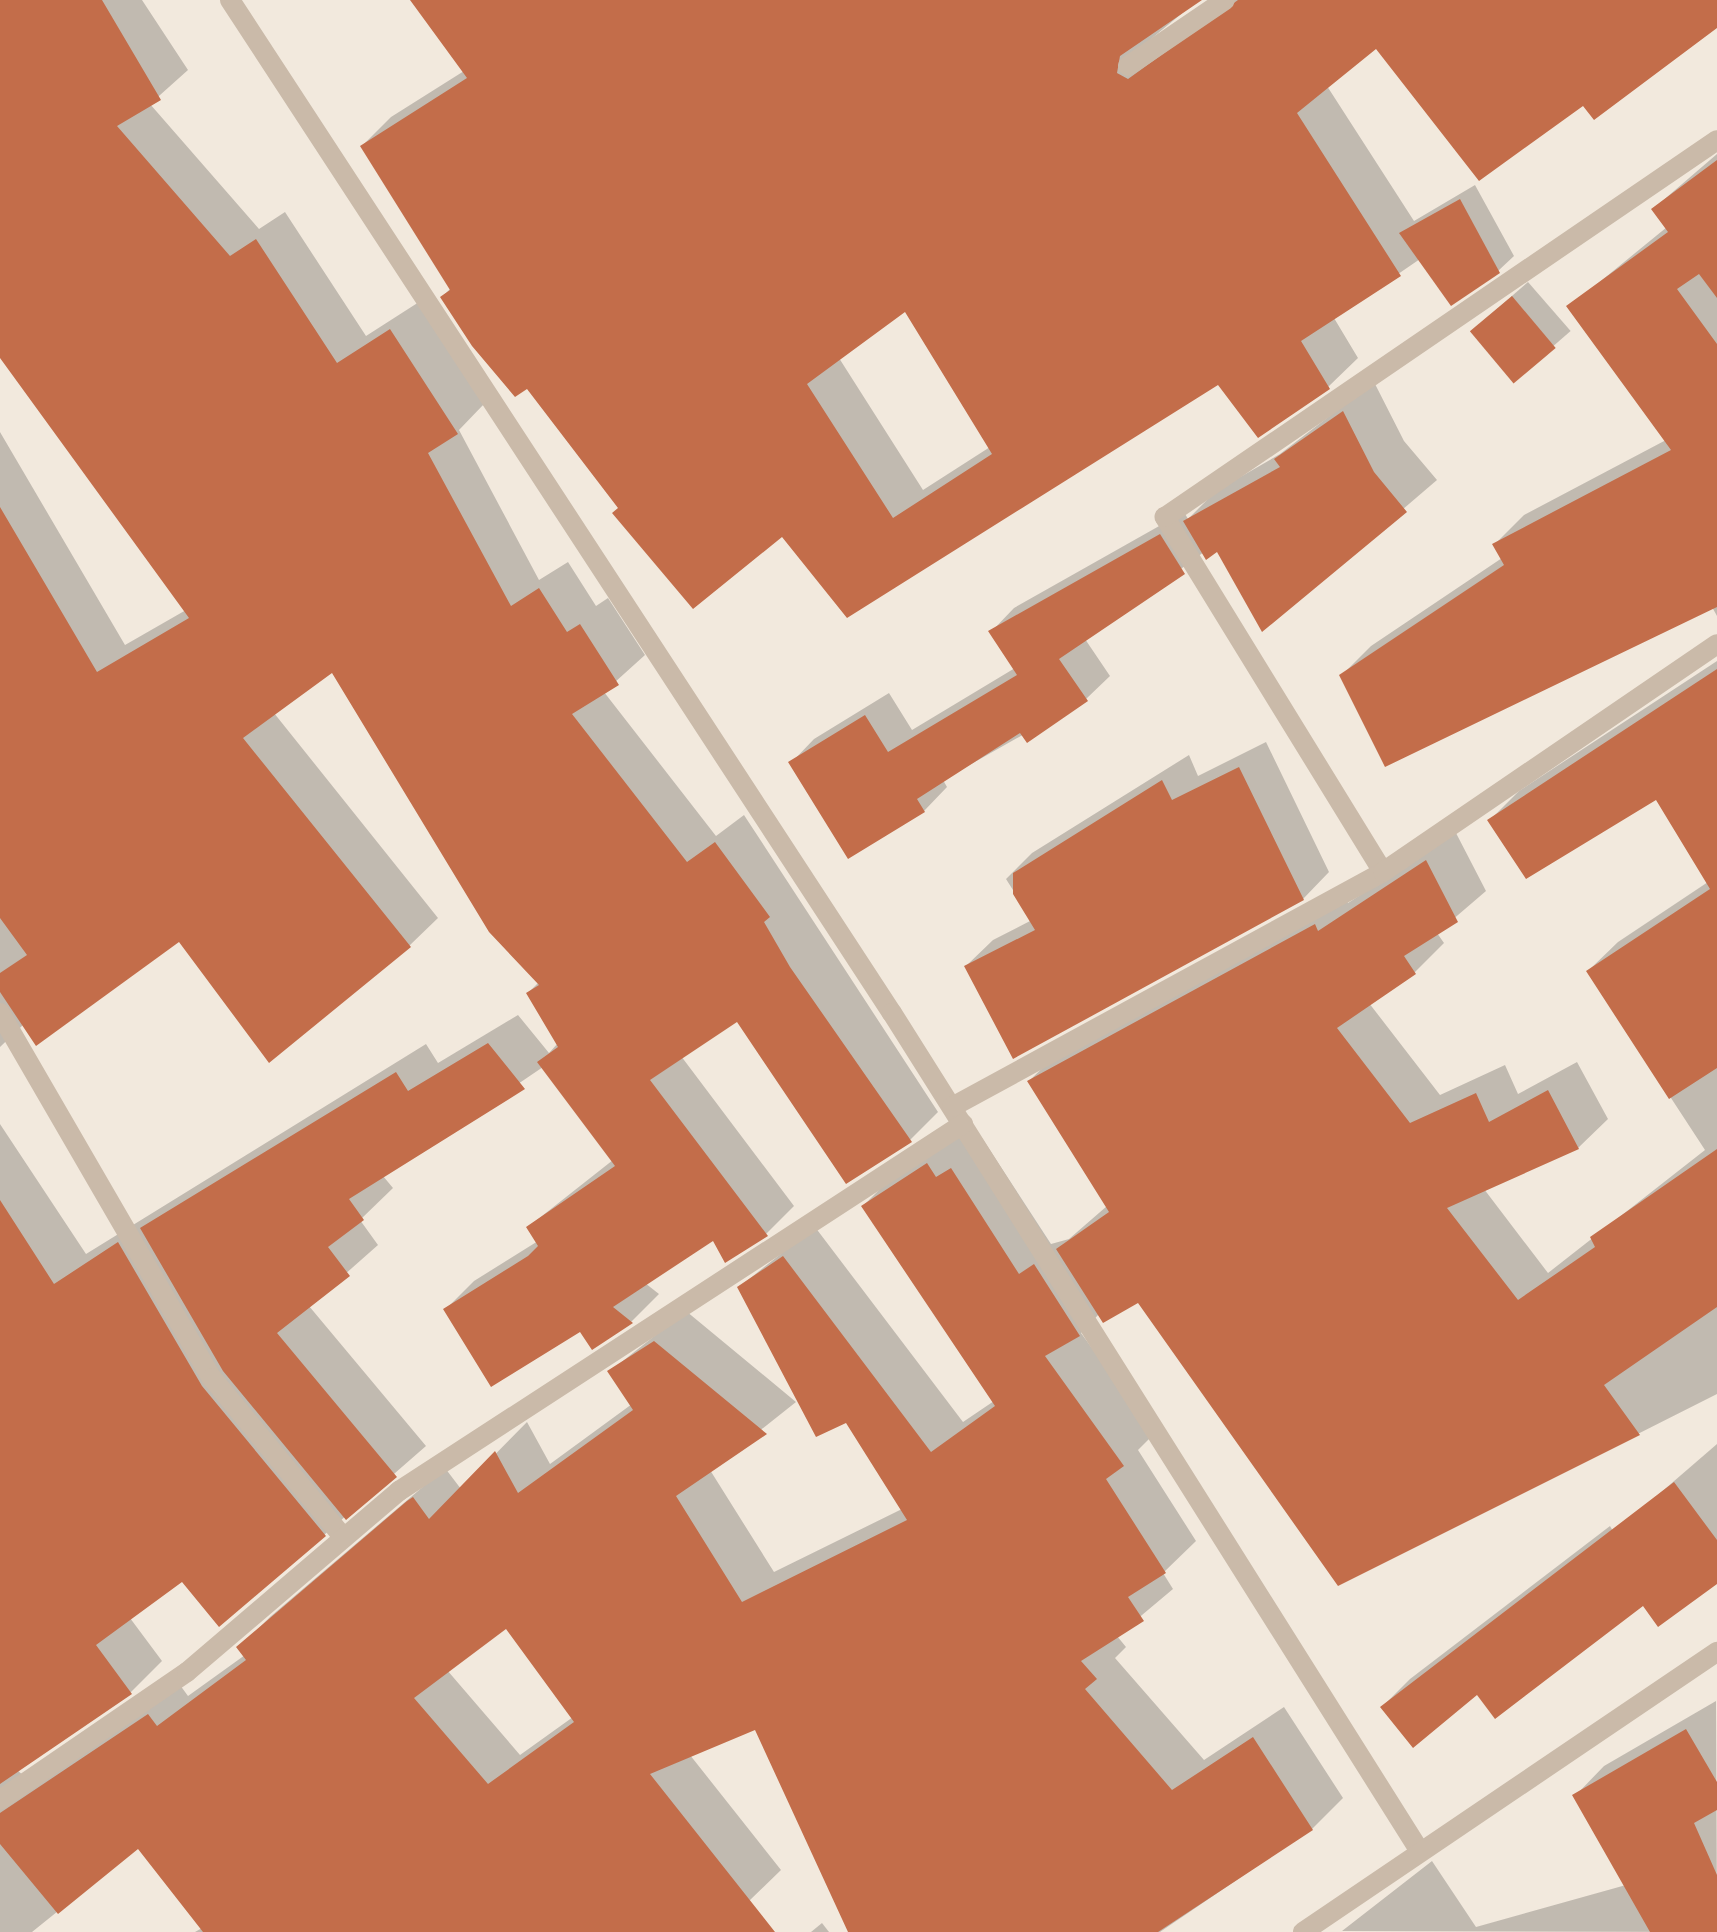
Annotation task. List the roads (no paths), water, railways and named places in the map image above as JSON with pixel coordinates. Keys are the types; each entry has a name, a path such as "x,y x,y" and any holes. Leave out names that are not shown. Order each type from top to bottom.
{"street":[{"path":"230,0 957,1116 1419,1850"},
{"path":"1128,66 1225,0"},
{"path":"1383,872 1165,517 1717,140"},
{"path":"0,1800 187,1672 399,1491 957,1116 1383,872 1717,644"},
{"path":"0,1013 212,1378 343,1537"},
{"path":"1303,1932 1419,1850 1717,1652"}]}
